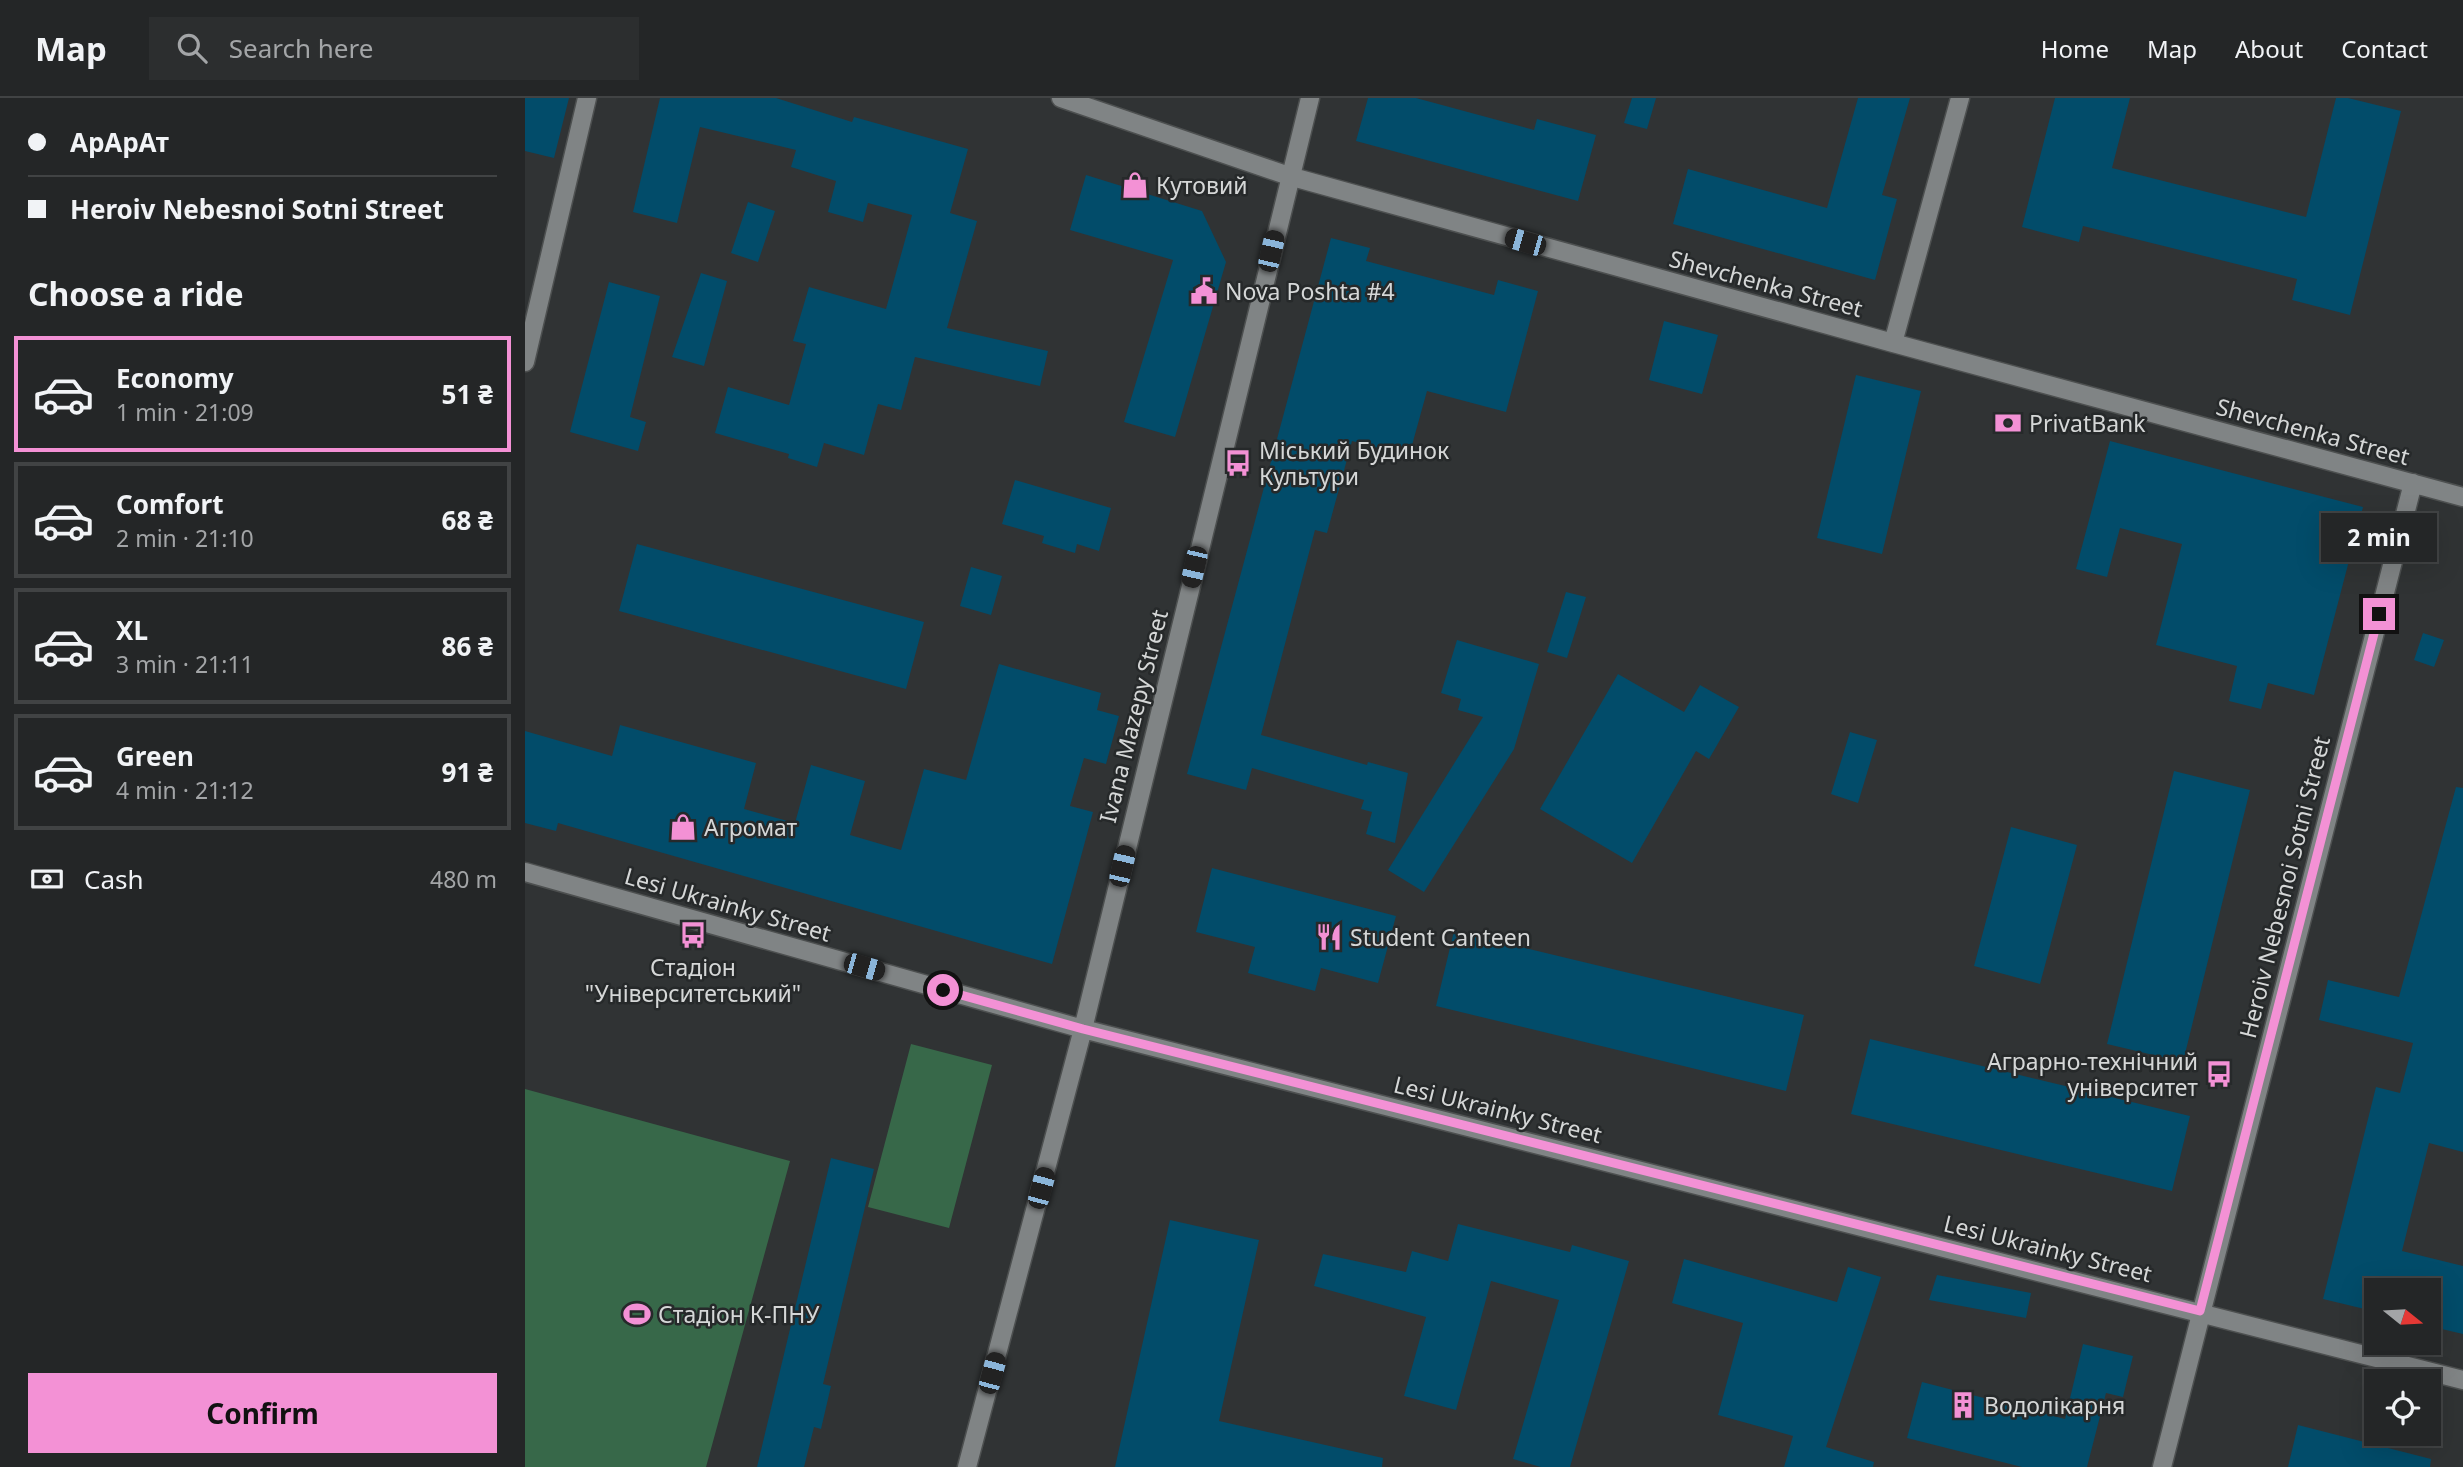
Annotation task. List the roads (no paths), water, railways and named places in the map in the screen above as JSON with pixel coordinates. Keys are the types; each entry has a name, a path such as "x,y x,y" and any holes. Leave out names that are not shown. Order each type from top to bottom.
{"street":[{"path":"525,362 587,98"},
{"name":"Shevchenka Street","path":"1061,98 1289,176 1893,343 2463,496"},
{"name":"Ivana Mazepy Street","path":"967,1467 1083,1029 1310,98"},
{"path":"1893,343 1960,98"},
{"name":"Heroiv Nebesnoi Sotni Street","path":"2162,1467 2413,483"},
{"name":"Lesi Ukrainky Street","path":"525,872 1083,1029 2463,1380"}],"place":[{"name":"Кутовий","path":"1135,185"},
{"name":"Nova Poshta #4","path":"1204,291"},
{"name":"PrivatBank","path":"2008,423"},
{"name":"Міський Будинок Культури","path":"1238,463"},
{"name":"Агромат","path":"683,827"},
{"name":"Стадіон \"Університетський\"","path":"693,935"},
{"name":"Student Canteen","path":"1329,937"},
{"name":"Аграрно-технічний університет","path":"2219,1074"},
{"name":"Стадіон К-ПНУ","path":"637,1314"},
{"name":"Водолікарня","path":"1963,1405"}]}
